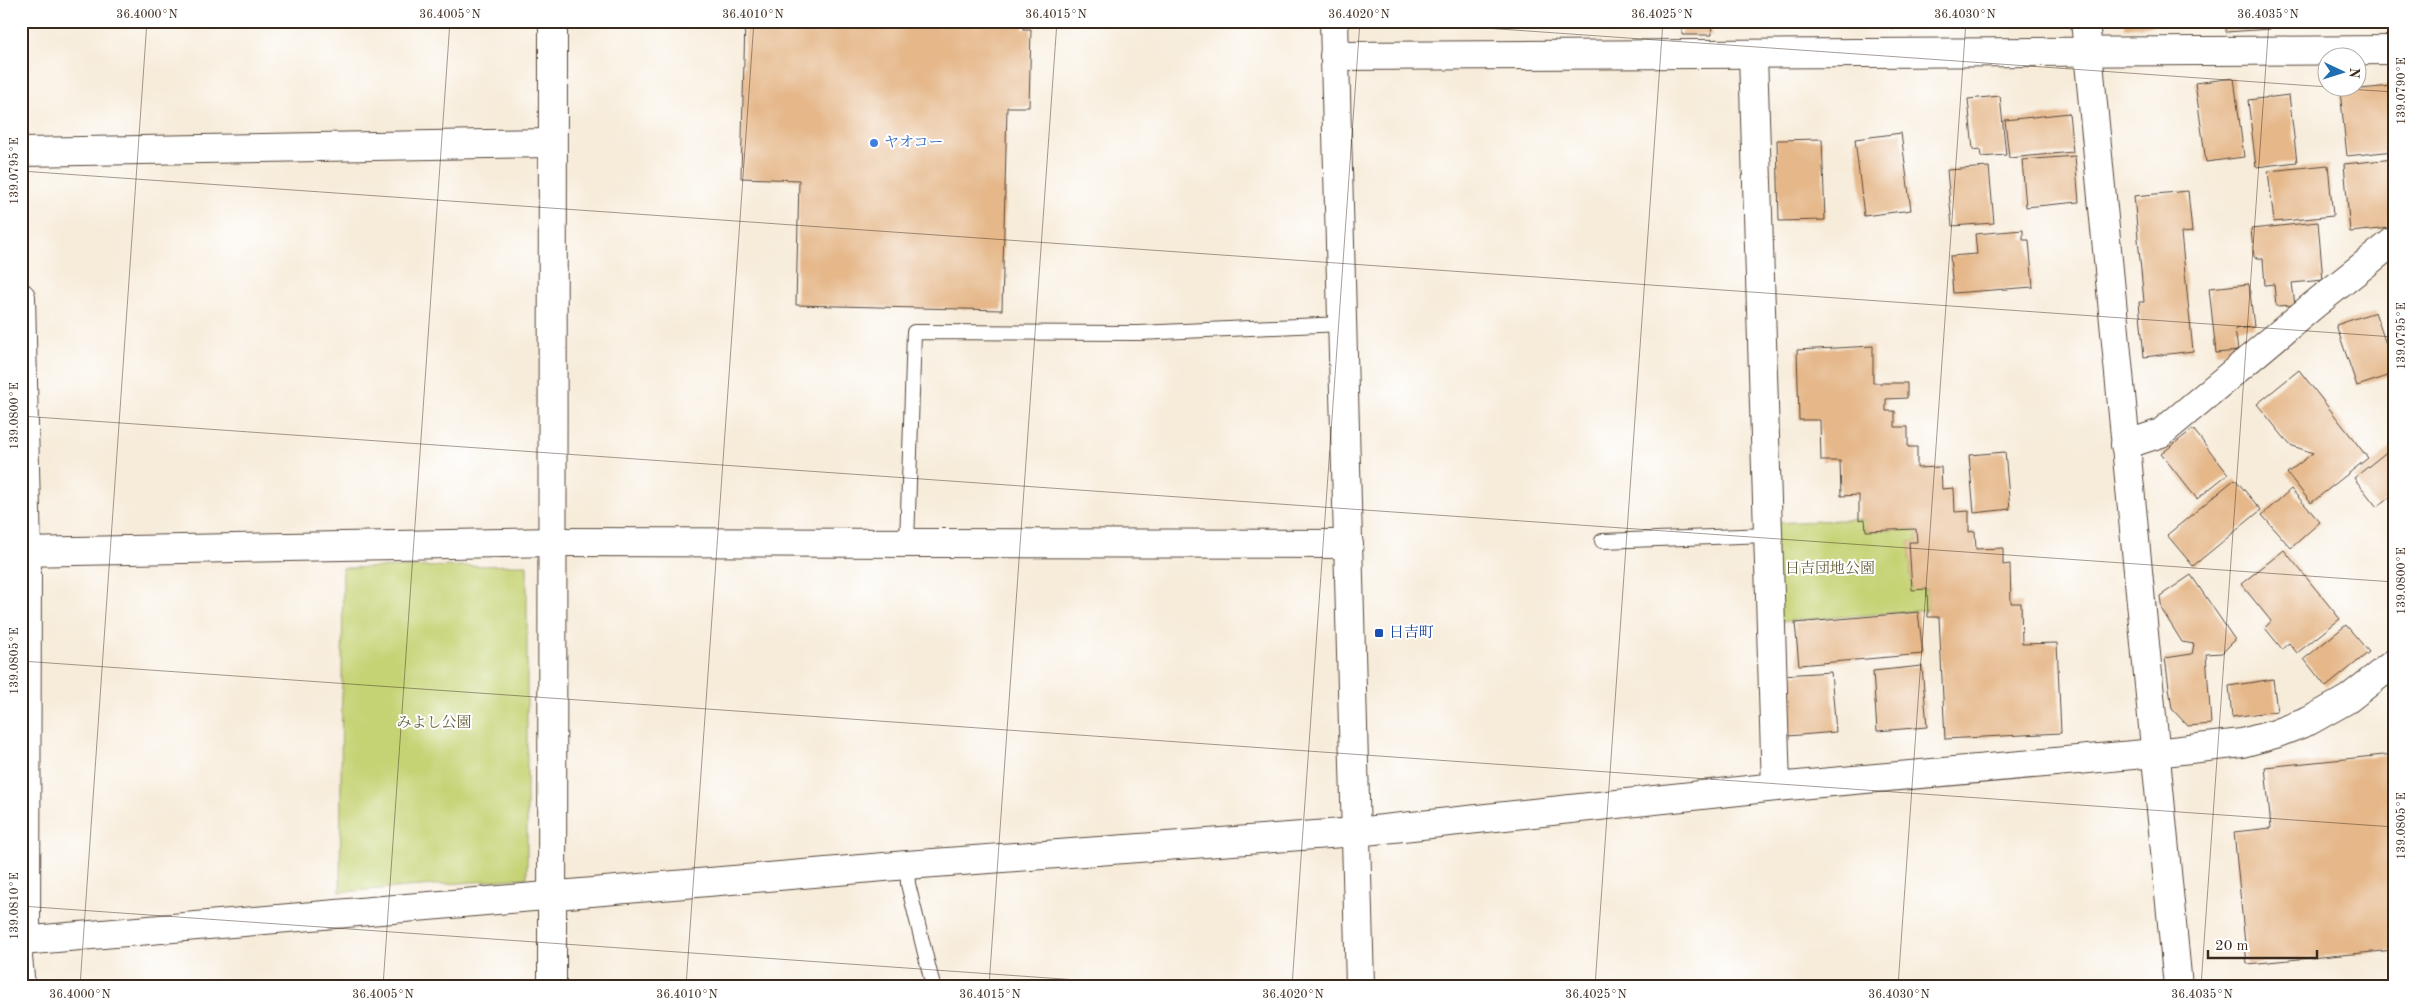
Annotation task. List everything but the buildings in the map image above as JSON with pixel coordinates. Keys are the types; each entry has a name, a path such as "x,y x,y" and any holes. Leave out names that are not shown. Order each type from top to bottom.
{"street":[{"path":"552,986 554,542 553,21"},
{"path":"1334,21 1360,986"},
{"path":"2085,21 2178,986"},
{"path":"1334,56 2394,50"},
{"path":"1753,55 1776,787"},
{"path":"21,152 552,143"},
{"path":"2125,445 2161,433 2315,304 2394,241"},
{"path":"21,297 24,552 24,941 907,865 1356,832 1776,787 2155,753 2242,743 2275,734 2308,721 2348,699 2394,663"},
{"path":"24,552 554,542 1349,544"}],"lane":[{"path":"907,543 914,332 1139,333 1342,324"},
{"path":"1602,541 1768,535"},
{"path":"907,865 908,884 933,986"},
{"path":"24,941 28,986"}],"green space":[{"name":"日吉団地公園","path":"1865,519 1866,531 1916,529 1917,542 1909,542 1912,589 1927,589 1928,610 1778,622 1774,523"},
{"name":"みよし公園","path":"527,565 527,878 340,892 343,568"}],"place":[{"name":"ヤオコー","path":"874,143"},
{"name":"日吉町","path":"1379,633"}]}
